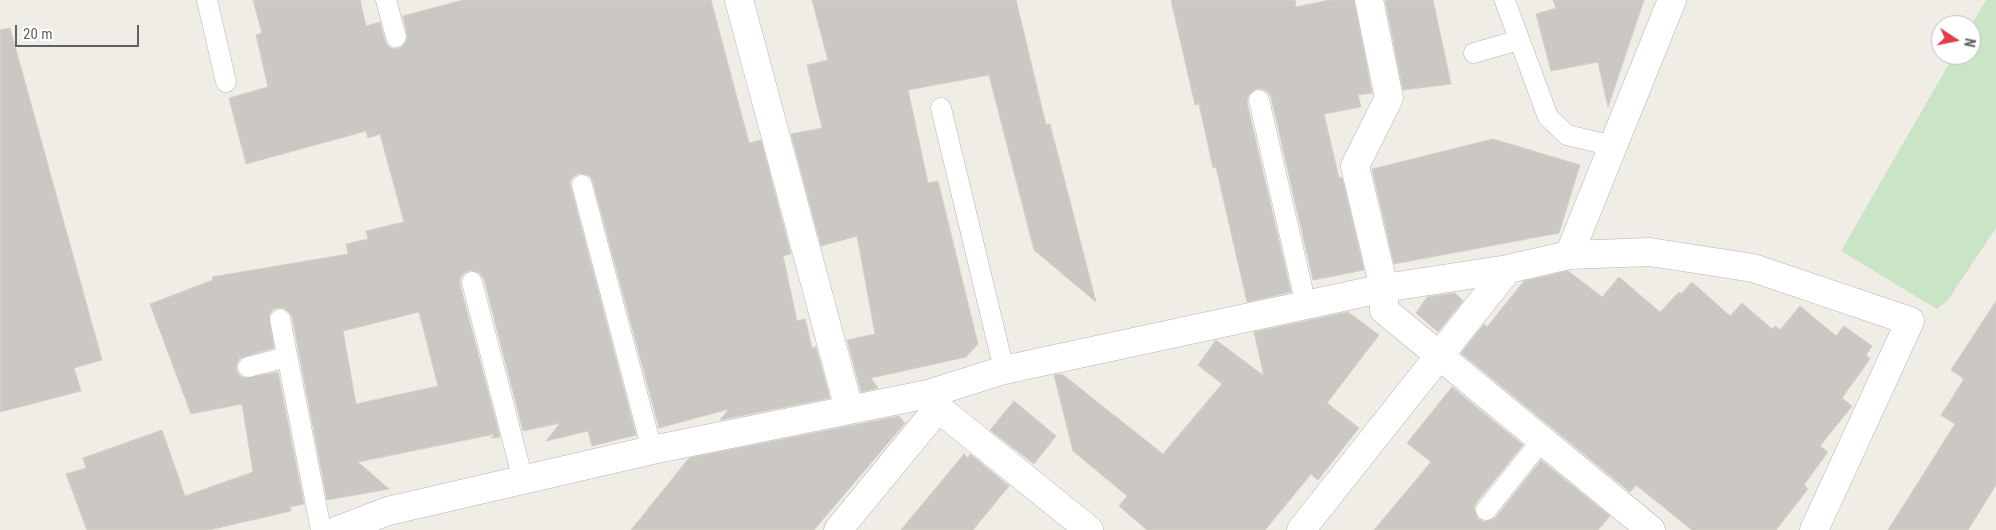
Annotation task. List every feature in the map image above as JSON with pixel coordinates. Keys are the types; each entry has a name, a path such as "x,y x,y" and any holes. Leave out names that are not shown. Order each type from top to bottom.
{"street":[{"path":"739,0 849,409"},
{"path":"1369,0 1388,98 1355,166 1384,288 1384,310 1651,530"},
{"path":"1569,256 1672,0"},
{"path":"338,530 388,511 652,450 849,409 933,401 1004,370 1306,304 1384,288 1508,270 1569,256 1650,252 1753,268 1910,321 1814,530"},
{"path":"1301,530 1508,270"},
{"path":"838,530 933,401"},
{"path":"933,401 1090,530"}],"lane":[{"path":"207,0 226,82"},
{"path":"390,1 396,37"},
{"path":"1505,2 1548,117 1567,135 1613,146"},
{"path":"1474,52 1519,40"},
{"path":"1259,100 1306,304"},
{"path":"941,108 1004,370"},
{"path":"582,184 652,450"},
{"path":"472,282 523,480"},
{"path":"280,319 321,530"},
{"path":"248,367 287,357"},
{"path":"1486,510 1542,440"}],"green space":[{"path":"1986,0 1996,0 1996,228 1948,300 1937,309 1841,251 1948,65 1981,65 1981,15 1977,15"}],"building":[{"path":"253,0 360,0 366,26 380,22 385,41 393,49 400,48 407,40 403,16 463,0 711,0 749,143 761,140 791,254 783,256 797,321 805,319 812,348 816,347 830,398 720,420 729,409 659,428 593,182 590,176 579,173 570,182 571,188 636,435 592,446 588,431 546,441 560,423 523,431 484,279 480,273 470,270 463,274 460,279 460,285 500,437 491,438 495,434 358,462 389,489 327,500 292,317 284,308 277,308 272,310 269,316 274,348 240,358 236,369 240,376 245,378 278,372 304,504 290,507 291,511 209,530 87,530 66,474 86,468 83,458 162,430 185,496 253,472 242,404 191,414 150,304 213,280 212,277 348,254 346,244 368,239 366,231 404,222 380,134 368,138 366,131 246,164 229,98 268,87 256,35 262,33","holes":["419,312 438,386 356,404 343,331"]},
{"path":"812,0 1016,0 1046,125 1050,124 1096,302 1034,250 989,75 908,90 928,183 938,181 978,344 966,357 871,378 878,388 861,392 847,340 875,334 857,236 821,246 791,134 822,128 807,65 828,60"},
{"path":"1171,0 1295,0 1296,7 1330,0 1354,0 1372,93 1358,95 1361,107 1324,114 1339,178 1342,177 1364,270 1313,280 1271,97 1263,89 1256,89 1248,96 1247,103 1291,292 1247,302 1216,167 1213,168 1199,104 1195,105"},
{"path":"1385,0 1433,0 1451,84 1403,90"},
{"path":"1553,0 1644,0 1608,107 1598,62 1551,71 1536,14 1556,8"},
{"path":"10,28 102,360 74,368 81,391 0,412 0,30"},
{"path":"1493,139 1580,165 1559,233 1394,264 1372,169"},
{"path":"1568,271 1602,297 1619,277 1660,312 1679,292 1681,294 1692,282 1730,316 1742,303 1772,329 1775,326 1780,330 1800,306 1836,336 1844,326 1872,346 1866,355 1870,359 1842,398 1852,406 1820,446 1828,452 1804,485 1808,489 1776,530 1692,530 1636,485 1630,492 1461,353 1484,324 1487,327 1524,281"},
{"path":"1455,293 1463,301 1438,332 1416,313 1427,297"},
{"path":"1996,301 1996,485 1968,530 1888,530 1955,424 1941,415 1964,379 1951,370"},
{"path":"1348,312 1379,335 1327,403 1359,428 1318,480 1311,474 1265,530 1147,530 1119,506 1127,496 1073,451 1054,375 1062,374 1163,454 1222,384 1198,365 1216,340 1264,376 1254,332"},
{"path":"1452,387 1523,445 1476,503 1474,509 1478,519 1485,522 1495,518 1541,460 1610,516 1598,530 1374,530 1431,462 1407,443"},
{"path":"1014,401 1056,436 1034,464 990,430"},
{"path":"899,416 905,423 814,530 631,530 689,458"},
{"path":"964,454 968,458 970,454 1009,486 973,530 901,530"}]}
